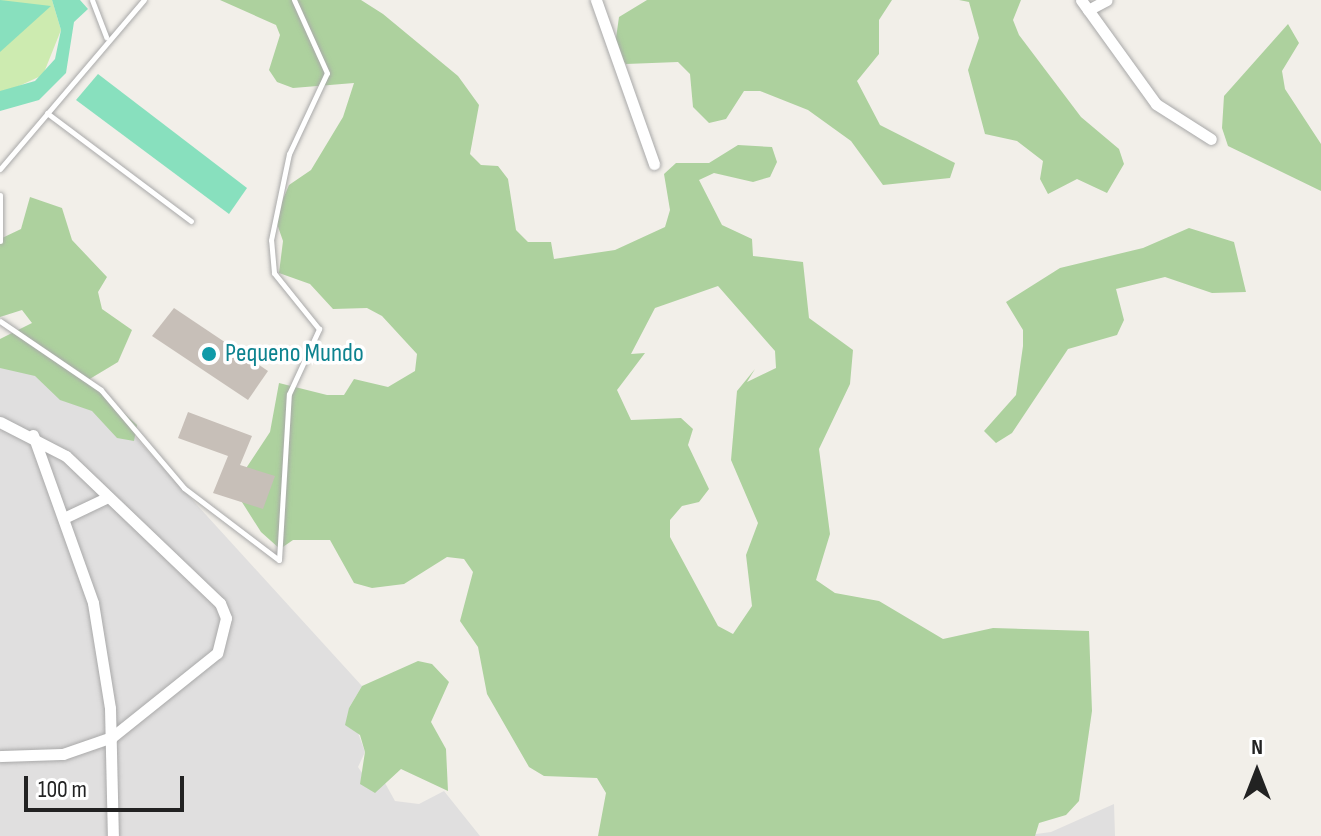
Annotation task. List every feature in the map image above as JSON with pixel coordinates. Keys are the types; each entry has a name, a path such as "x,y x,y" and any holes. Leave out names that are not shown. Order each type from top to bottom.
{"street":[{"path":"596,0 654,164"},
{"path":"1107,0 1085,5 1156,104 1211,139"},
{"path":"0,422 33,435 106,498 220,603 226,618 217,653 112,737 63,754 0,756"},
{"path":"33,435 66,517 93,603 112,737 113,836"},
{"path":"66,517 106,498"}],"lane":[{"path":"92,0 106,37"},
{"path":"0,169 106,37 123,29 144,0"},
{"path":"0,321 101,390 184,488 279,560 289,394 319,329 274,273 271,240 289,154 327,73 294,0"},
{"path":"47,113 191,221"},
{"path":"0,195 0,241"}],"shaded area":[{"path":"21,364 115,415 362,686 349,708 365,752 358,767 375,792 385,783 395,801 419,804 444,791 480,836 0,836 0,365"},
{"path":"1114,804 1115,836 1021,836 1051,832"}],"green space":[{"path":"0,0 52,0 61,30 43,75 8,91 0,91"},
{"path":"0,0 51,6 0,52"},
{"path":"52,0 80,0 88,9 74,22 66,73 39,100 0,111 0,91 35,81 55,59 61,30"},
{"path":"220,0 361,0 383,14 458,76 479,105 470,154 481,165 498,166 508,179 516,230 528,242 551,242 554,259 615,250 665,227 670,210 664,174 676,163 709,163 738,145 772,147 777,162 770,177 753,182 714,173 699,180 722,225 752,239 753,256 803,262 809,318 853,350 850,384 819,449 830,534 816,580 835,593 879,601 943,639 993,628 1089,631 1092,711 1079,801 1066,815 1039,823 1035,836 598,836 606,793 597,778 544,776 529,767 487,694 478,647 460,621 473,572 464,559 447,557 404,584 372,588 354,583 330,540 293,540 280,549 261,532 233,488 270,432 279,383 327,395 344,395 354,379 388,387 415,371 417,354 382,316 367,308 333,309 310,284 279,273 283,241 275,218 289,185 311,170 343,117 354,83 293,88 277,82 269,70 280,35 276,25","holes":["718,286 775,351 776,368 747,382 755,369 737,391 731,460 758,523 746,555 752,606 733,634 718,626 670,537 670,520 682,506 699,502 709,489 688,445 693,429 681,418 631,420 617,390 645,353 631,354 655,308"]},
{"path":"647,0 892,0 879,20 879,54 857,81 880,125 955,163 950,178 883,185 851,141 808,110 760,91 744,91 726,119 709,123 693,107 690,74 678,62 626,64 614,52 619,17"},
{"path":"959,0 1021,0 1013,20 1019,35 1081,117 1119,149 1124,164 1107,193 1077,179 1048,194 1040,179 1043,161 1017,141 985,134 968,70 979,38 969,2"},
{"path":"1288,24 1299,43 1282,71 1285,89 1321,144 1321,191 1228,146 1222,128 1224,96"},
{"path":"98,74 247,188 229,214 76,100"},
{"path":"30,197 62,208 72,240 107,277 98,292 102,309 132,330 118,362 88,380 137,425 134,441 117,438 92,411 60,400 35,376 0,368 0,339 32,323 22,310 0,317 0,239 21,229"},
{"path":"1189,228 1234,242 1246,292 1212,293 1165,277 1116,289 1124,320 1117,335 1068,349 1012,433 996,443 984,431 1016,395 1023,346 1023,330 1006,302 1060,268 1143,248"},
{"path":"418,661 432,664 449,682 431,722 446,749 448,791 401,769 375,793 360,784 365,752 360,735 345,725 349,708 362,686"}],"building":[{"name":"Pequeno Mundo","path":"174,308 268,371 248,400 152,336"},
{"path":"188,412 252,436 240,465 275,476 263,509 213,493 228,456 178,438"}],"place":[{"name":"Pequeno Mundo","path":"209,354"}]}
